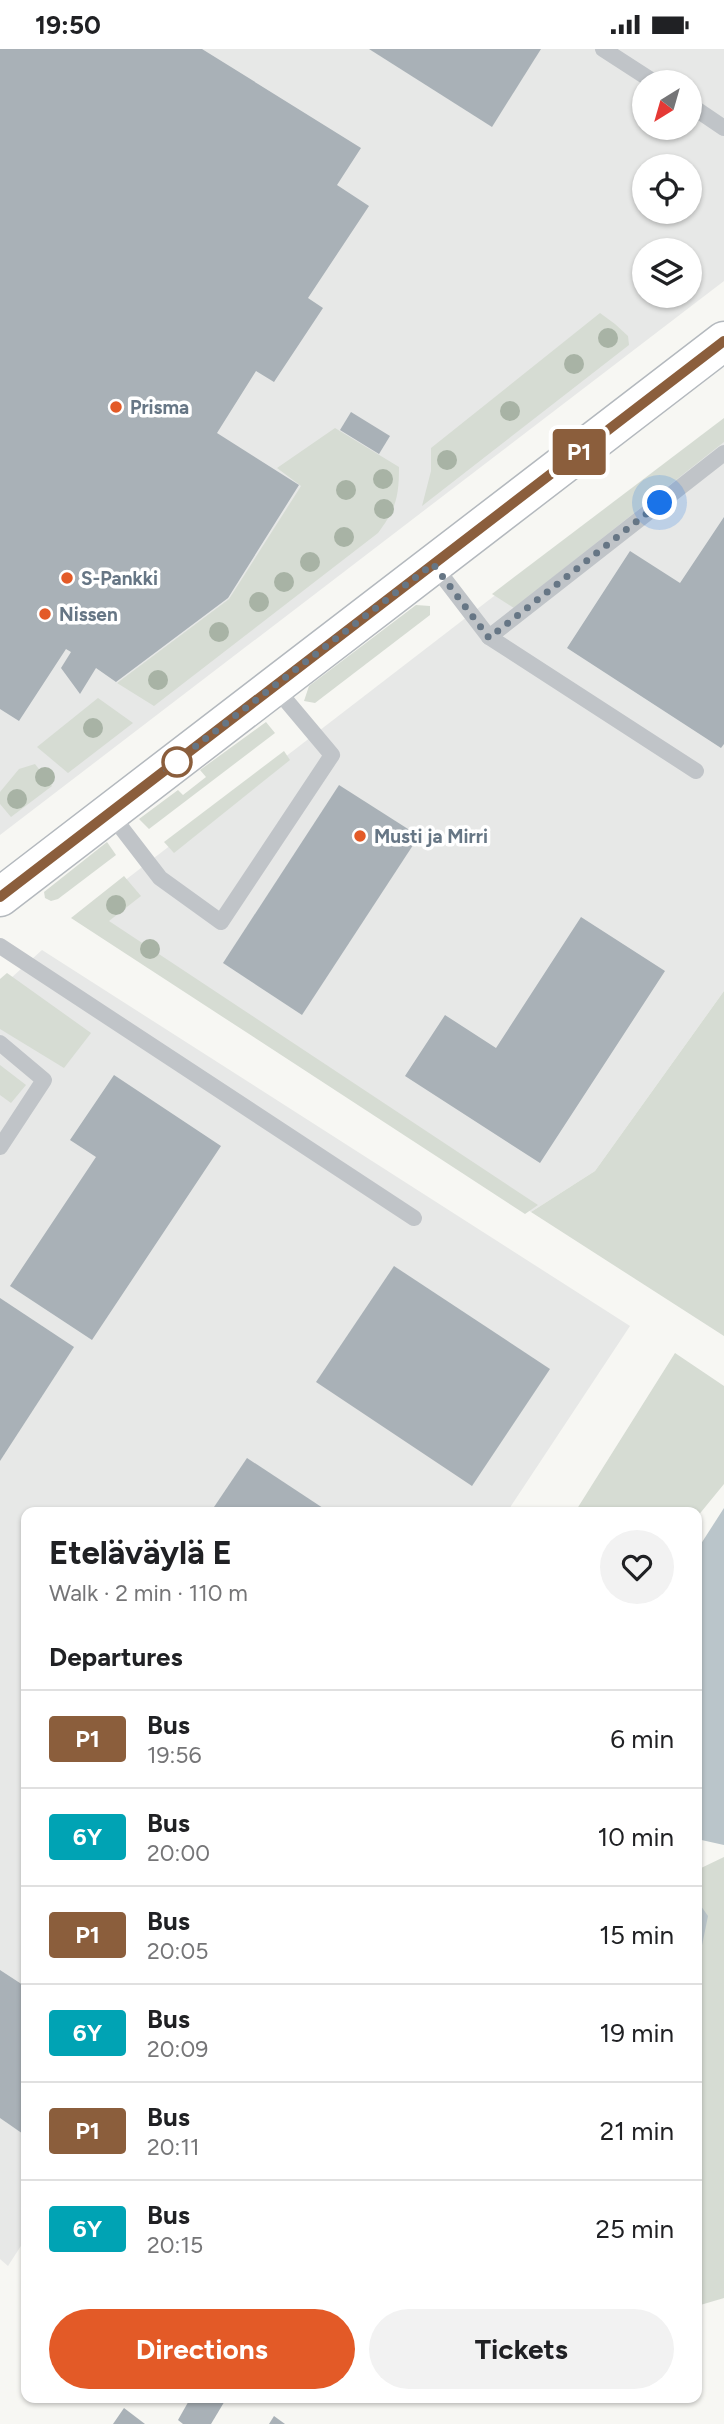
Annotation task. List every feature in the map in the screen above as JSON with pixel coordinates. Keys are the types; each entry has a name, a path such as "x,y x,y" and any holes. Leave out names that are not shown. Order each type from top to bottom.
{"main road":[{"path":"0,897 724,341"}],"lane":[{"path":"603,49 635,70"},
{"path":"702,113 724,128"},
{"path":"489,638 724,453"},
{"path":"433,564 489,638 696,771"},
{"path":"110,813 160,878 221,922 332,755 274,686"},
{"path":"0,946 414,1218"},
{"path":"0,1042 44,1080 0,1147"}],"shaded area":[{"path":"0,49 724,49 724,281 702,298 702,238 632,238 632,308 689,308 0,835"},
{"path":"600,313 628,336 629,345 422,506 431,471 431,448"},
{"path":"724,418 724,442 514,608 492,594"},
{"path":"724,419 724,991 595,1171 531,1212 89,908"},
{"path":"335,428 399,467 395,502 378,533 154,706 117,683 229,599 301,486 277,468"},
{"path":"416,605 430,606 430,615 315,703 304,701 309,686"},
{"path":"98,698 133,723 68,773 37,747"},
{"path":"266,722 275,733 149,829 139,819 178,790 183,795 206,777 200,770"},
{"path":"284,751 290,760 174,853 164,842"},
{"path":"35,764 52,786 11,817 0,804 0,792 19,769"},
{"path":"107,842 116,855 58,899 51,901 45,898 44,892"},
{"path":"124,876 141,896 109,921 538,1205 525,1214 71,918"},
{"path":"42,950 630,1326 510,1507 21,1507 21,2246 8,2266 0,2259 0,988"},
{"path":"7,973 91,1033 64,1068 0,1029 0,979"},
{"path":"724,991 724,1336 531,1212 595,1171"},
{"path":"0,1065 26,1085 11,1103 0,1095"},
{"path":"675,1353 724,1386 724,1484 702,1511 702,1507 578,1507"},
{"path":"724,1508 724,1845 702,1840 702,1542"},
{"path":"724,1857 724,2298 702,2305 702,1868"},
{"path":"702,1908 708,1916 702,1945"}],"building":[{"name":"Prisma","path":"0,49 202,49 361,148 337,185 369,206 308,298 323,308 274,382 256,371 217,433 299,485 228,598 116,682 96,668 80,694 61,668 71,652 66,649 19,721 0,709"},
{"path":"369,49 541,49 492,127"},
{"path":"351,412 390,436 379,454 340,430"},
{"path":"724,517 724,744 721,748 567,648 630,551 680,583"},
{"path":"339,785 419,836 302,1015 223,963"},
{"path":"581,917 665,971 540,1163 405,1076 445,1015 496,1048"},
{"path":"114,1075 221,1146 92,1340 10,1286 96,1157 70,1140"},
{"path":"394,1266 550,1369 472,1486 316,1382"},
{"path":"0,1298 74,1347 0,1461"},
{"path":"247,1458 321,1507 214,1507"},
{"path":"0,1970 21,1984 21,2133 0,2118"},
{"path":"188,2403 224,2403 211,2424 183,2424 178,2420"},
{"path":"124,2408 145,2424 113,2424"},
{"path":"274,2416 285,2424 269,2424"}],"bus line":[{"name":"P1","path":"0,897 724,341"}],"place":[{"name":"Prisma","path":"116,407"},
{"name":"S-Pankki","path":"67,578"},
{"name":"Nissen","path":"45,614"},
{"name":"Musti ja Mirri","path":"360,836"}],"route":[{"path":"177,762 166,769 433,564 489,638 660,503"}]}
